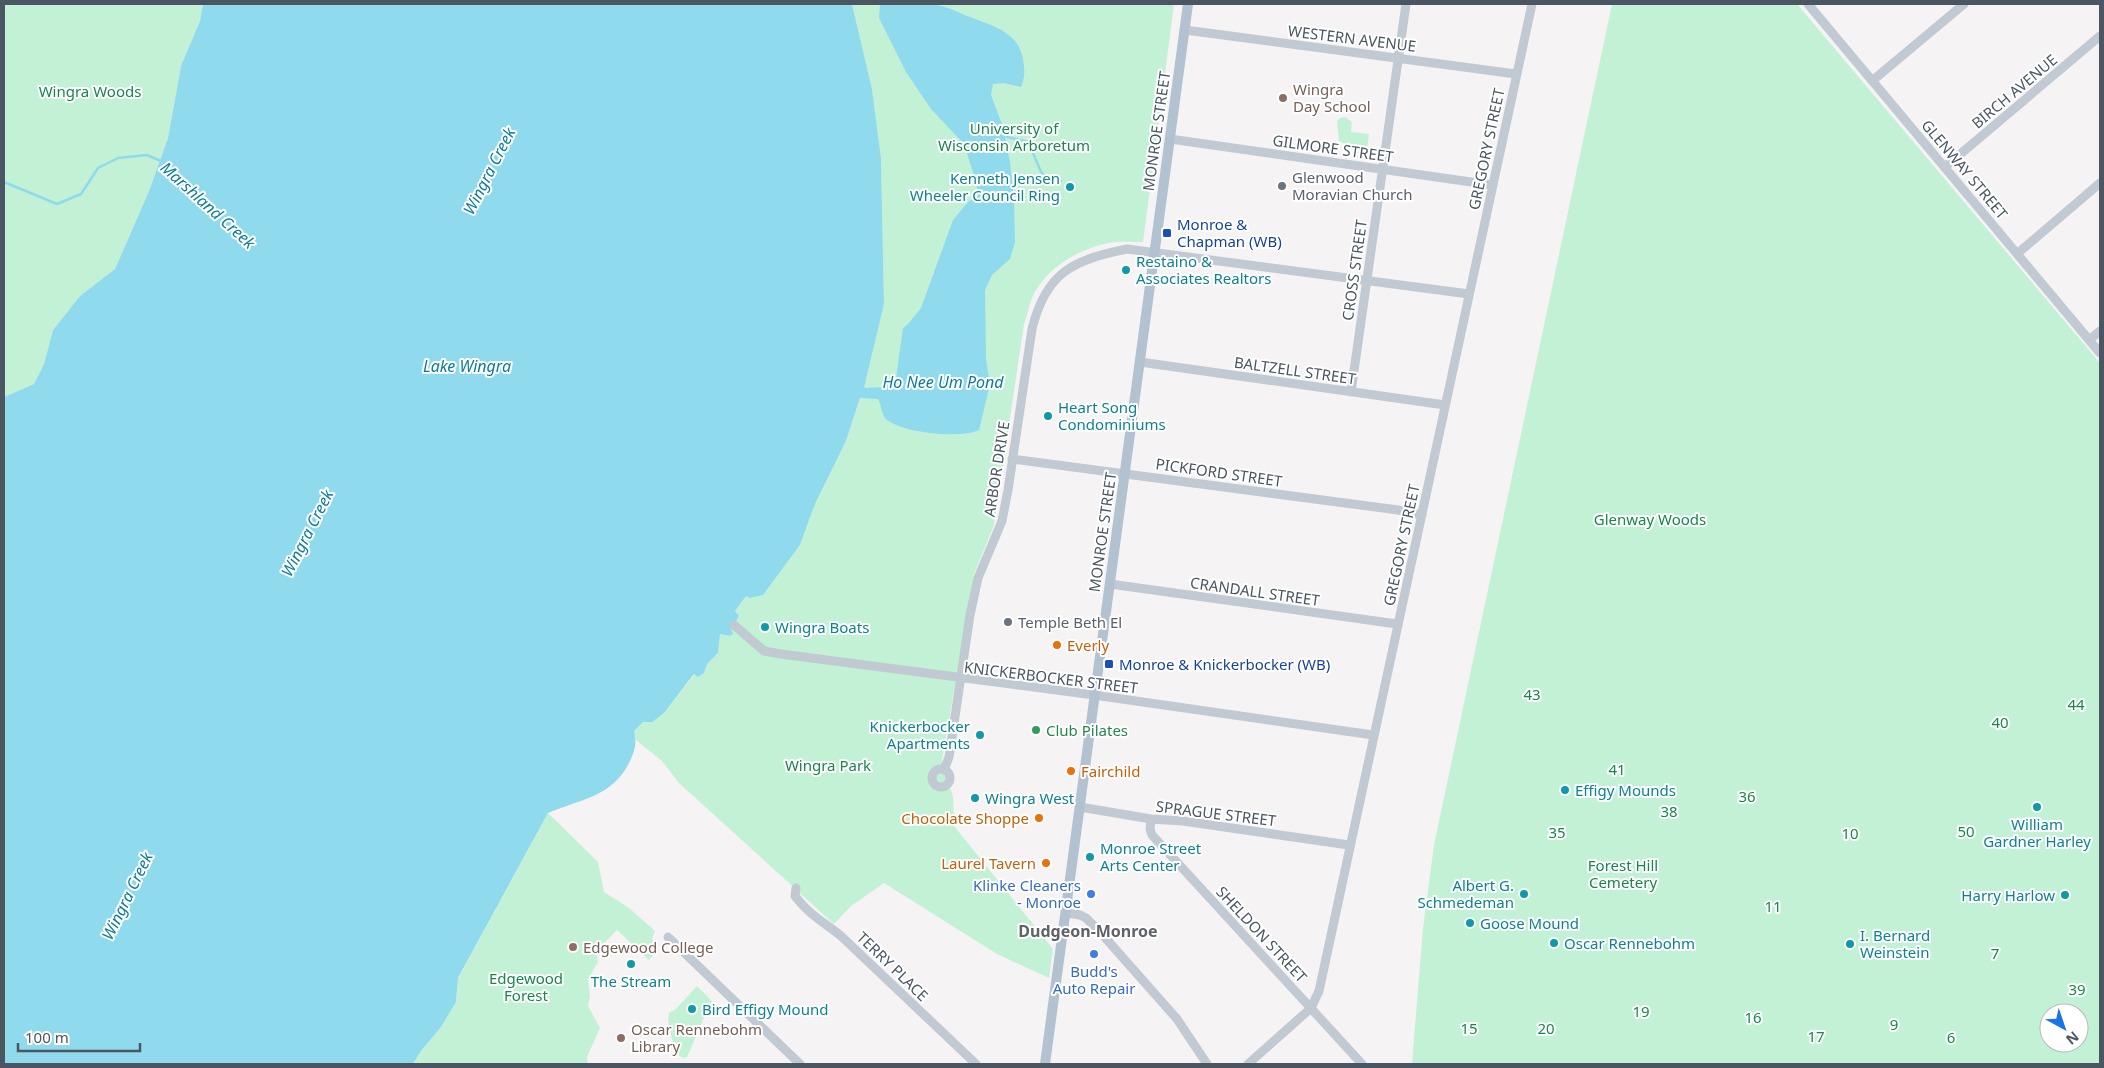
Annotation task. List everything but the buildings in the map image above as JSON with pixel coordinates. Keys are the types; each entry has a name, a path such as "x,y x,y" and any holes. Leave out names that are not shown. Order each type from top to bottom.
{"main road":[{"name":"MONROE STREET","path":"1045,1064 1188,4"}],"street":[{"name":"CROSS STREET","path":"1351,392 1406,4"},
{"name":"GREGORY STREET","path":"1248,1064 1311,1008 1319,990 1532,4"},
{"name":"GLENWAY STREET","path":"1808,4 2100,353"},
{"path":"1872,81 1964,4"},
{"name":"WESTERN AVENUE","path":"1185,30 1516,74"},
{"name":"BIRCH AVENUE","path":"1945,167 2100,36"},
{"name":"GILMORE STREET","path":"1170,140 1492,185"},
{"path":"2018,253 2100,183"},
{"name":"ARBOR DRIVE","path":"944,770 949,757 970,615 978,578 1002,520 1032,329 1036,313 1044,295 1066,270 1076,263 1095,255 1127,248 1469,294"},
{"path":"2089,340 2100,331"},
{"name":"BALTZELL STREET","path":"1140,362 1445,405"},
{"name":"PICKFORD STREET","path":"1012,459 1422,515"},
{"name":"CRANDALL STREET","path":"1110,584 1397,624"},
{"name":"KNICKERBOCKER STREET","path":"734,625 764,651 961,679 1094,695 1373,735"},
{"name":"SPRAGUE STREET","path":"1080,807 1151,819 1183,821 1349,845"},
{"name":"SHELDON STREET","path":"1151,819 1150,829 1152,836 1362,1064"},
{"name":"TERRY PLACE","path":"796,888 795,896 807,910 841,936 976,1064"},
{"path":"1066,913 1080,915 1101,933 1177,1019 1207,1064"},
{"path":"668,937 800,1064"}],"green space":[{"name":"Wingra Woods","path":"4,4 203,4 200,21 181,66 168,138 149,191 115,269 80,296 53,330 44,364 34,384 4,397"},
{"name":"University of Wisconsin Arboretum","path":"852,4 1174,4 1143,242 1108,243 1096,246 1063,262 1045,278 1038,287 1030,304 1024,324 994,525 974,574 942,760 953,797 954,826 1053,949 1049,978 997,954 884,883 851,906 834,924 679,783 662,761 636,740 634,731 643,722 664,713 695,674 704,673 707,664 718,653 720,634 730,636 731,629 739,616 735,611 746,596 763,595 800,545 815,504 846,441 866,380 884,304 881,158 872,89"},
{"path":"1612,4 1797,4 2100,363 2100,1064 1412,1064 1423,928 1434,845"},
{"path":"1345,117 1352,122 1351,132 1369,134 1367,149 1349,147 1350,142 1345,144 1339,141 1337,121"},
{"name":"Edgewood Forest","path":"548,813 598,862 604,892 629,908 655,931 652,939 658,949 649,960 617,930 596,951 598,962 588,979 590,996 588,1006 600,1028 587,1057 588,1064 413,1064 441,1027 456,1002 458,979"},
{"path":"697,986 712,1001 687,1057 683,1058 675,1053 668,1021 669,1013 676,1009"}],"water":[{"name":"Lake Wingra","path":"911,3 941,6 996,27 1011,36 1021,50 1023,60 1024,74 1021,87 1004,83 993,84 991,95 1003,127 1010,162 1014,199 1015,242 1010,259 992,275 985,290 986,359 990,384 979,430 970,433 946,434 906,428 895,425 887,420 878,399 860,398 846,441 815,504 800,545 763,595 750,598 746,596 735,611 739,616 731,629 733,634 730,636 720,634 718,653 707,664 704,673 698,677 694,674 664,713 652,722 643,722 634,731 635,743 633,753 623,773 615,782 595,795 548,813 458,978 456,1002 441,1027 413,1064 4,1064 4,397 34,384 44,364 53,330 80,296 115,269 149,191 168,138 181,66 200,21 203,4 852,4 872,89 881,158 884,304 864,388 883,387 896,378 903,328 921,308 953,220 968,202 978,196 976,182 964,144 931,109 906,72 879,18 880,4"}],"waterway":[{"path":"1003,136 1042,145"},
{"path":"1028,141 1041,172 1047,178 1061,181"},
{"name":"Marshland Creek","path":"4,182 57,204 81,194 98,168 118,158 147,155 161,161"}],"place":[{"name":"Wingra Day School","path":"1283,98"},
{"name":"Glenwood Moravian Church","path":"1282,186"},
{"name":"Kenneth Jensen Wheeler Council Ring","path":"1070,187"},
{"name":"Monroe & Chapman (WB)","path":"1167,233"},
{"name":"Restaino & Associates Realtors","path":"1126,270"},
{"name":"Heart Song Condominiums","path":"1048,416"},
{"name":"Temple Beth El","path":"1008,622"},
{"name":"Wingra Boats","path":"765,627"},
{"name":"Everly","path":"1057,645"},
{"name":"Monroe & Knickerbocker (WB)","path":"1109,664"},
{"name":"Club Pilates","path":"1036,730"},
{"name":"Knickerbocker Apartments","path":"980,735"},
{"name":"Fairchild","path":"1071,771"},
{"name":"Effigy Mounds","path":"1565,790"},
{"name":"Wingra West","path":"975,798"},
{"name":"William Gardner Harley","path":"2037,807"},
{"name":"Chocolate Shoppe","path":"1039,818"},
{"name":"Monroe Street Arts Center","path":"1090,857"},
{"name":"Laurel Tavern","path":"1046,863"},
{"name":"Klinke Cleaners - Monroe","path":"1091,894"},
{"name":"Albert G. Schmedeman","path":"1524,894"},
{"name":"Harry Harlow","path":"2065,895"},
{"name":"Goose Mound","path":"1470,923"},
{"name":"Oscar Rennebohm","path":"1554,943"},
{"name":"I. Bernard Weinstein","path":"1850,944"},
{"name":"Edgewood College","path":"573,947"},
{"name":"Budd's Auto Repair","path":"1094,954"},
{"name":"The Stream","path":"631,964"},
{"name":"Bird Effigy Mound","path":"692,1009"},
{"name":"Oscar Rennebohm Library","path":"621,1038"}],"district":[{"name":"Dudgeon-Monroe","path":"1088,931"}],"water label":[{"name":"Wingra Creek","path":"489,171"},
{"name":"Ho Nee Um Pond","path":"943,382"},
{"name":"Wingra Creek","path":"307,533"},
{"name":"Wingra Creek","path":"127,896"}],"park label":[{"name":"Glenway Woods","path":"1650,519"},
{"name":"43","path":"1532,694"},
{"name":"44","path":"2076,704"},
{"name":"40","path":"2000,722"},
{"name":"Wingra Park","path":"828,765"},
{"name":"41","path":"1617,769"},
{"name":"36","path":"1747,796"},
{"name":"38","path":"1669,811"},
{"name":"50","path":"1966,831"},
{"name":"35","path":"1557,832"},
{"name":"10","path":"1850,833"},
{"name":"Forest Hill Cemetery","path":"1623,874"},
{"name":"11","path":"1773,906"},
{"name":"7","path":"1995,953"},
{"name":"39","path":"2077,989"},
{"name":"19","path":"1641,1011"},
{"name":"16","path":"1753,1017"},
{"name":"9","path":"1894,1024"},
{"name":"15","path":"1469,1028"},
{"name":"20","path":"1546,1028"},
{"name":"17","path":"1816,1036"},
{"name":"6","path":"1951,1037"}]}
